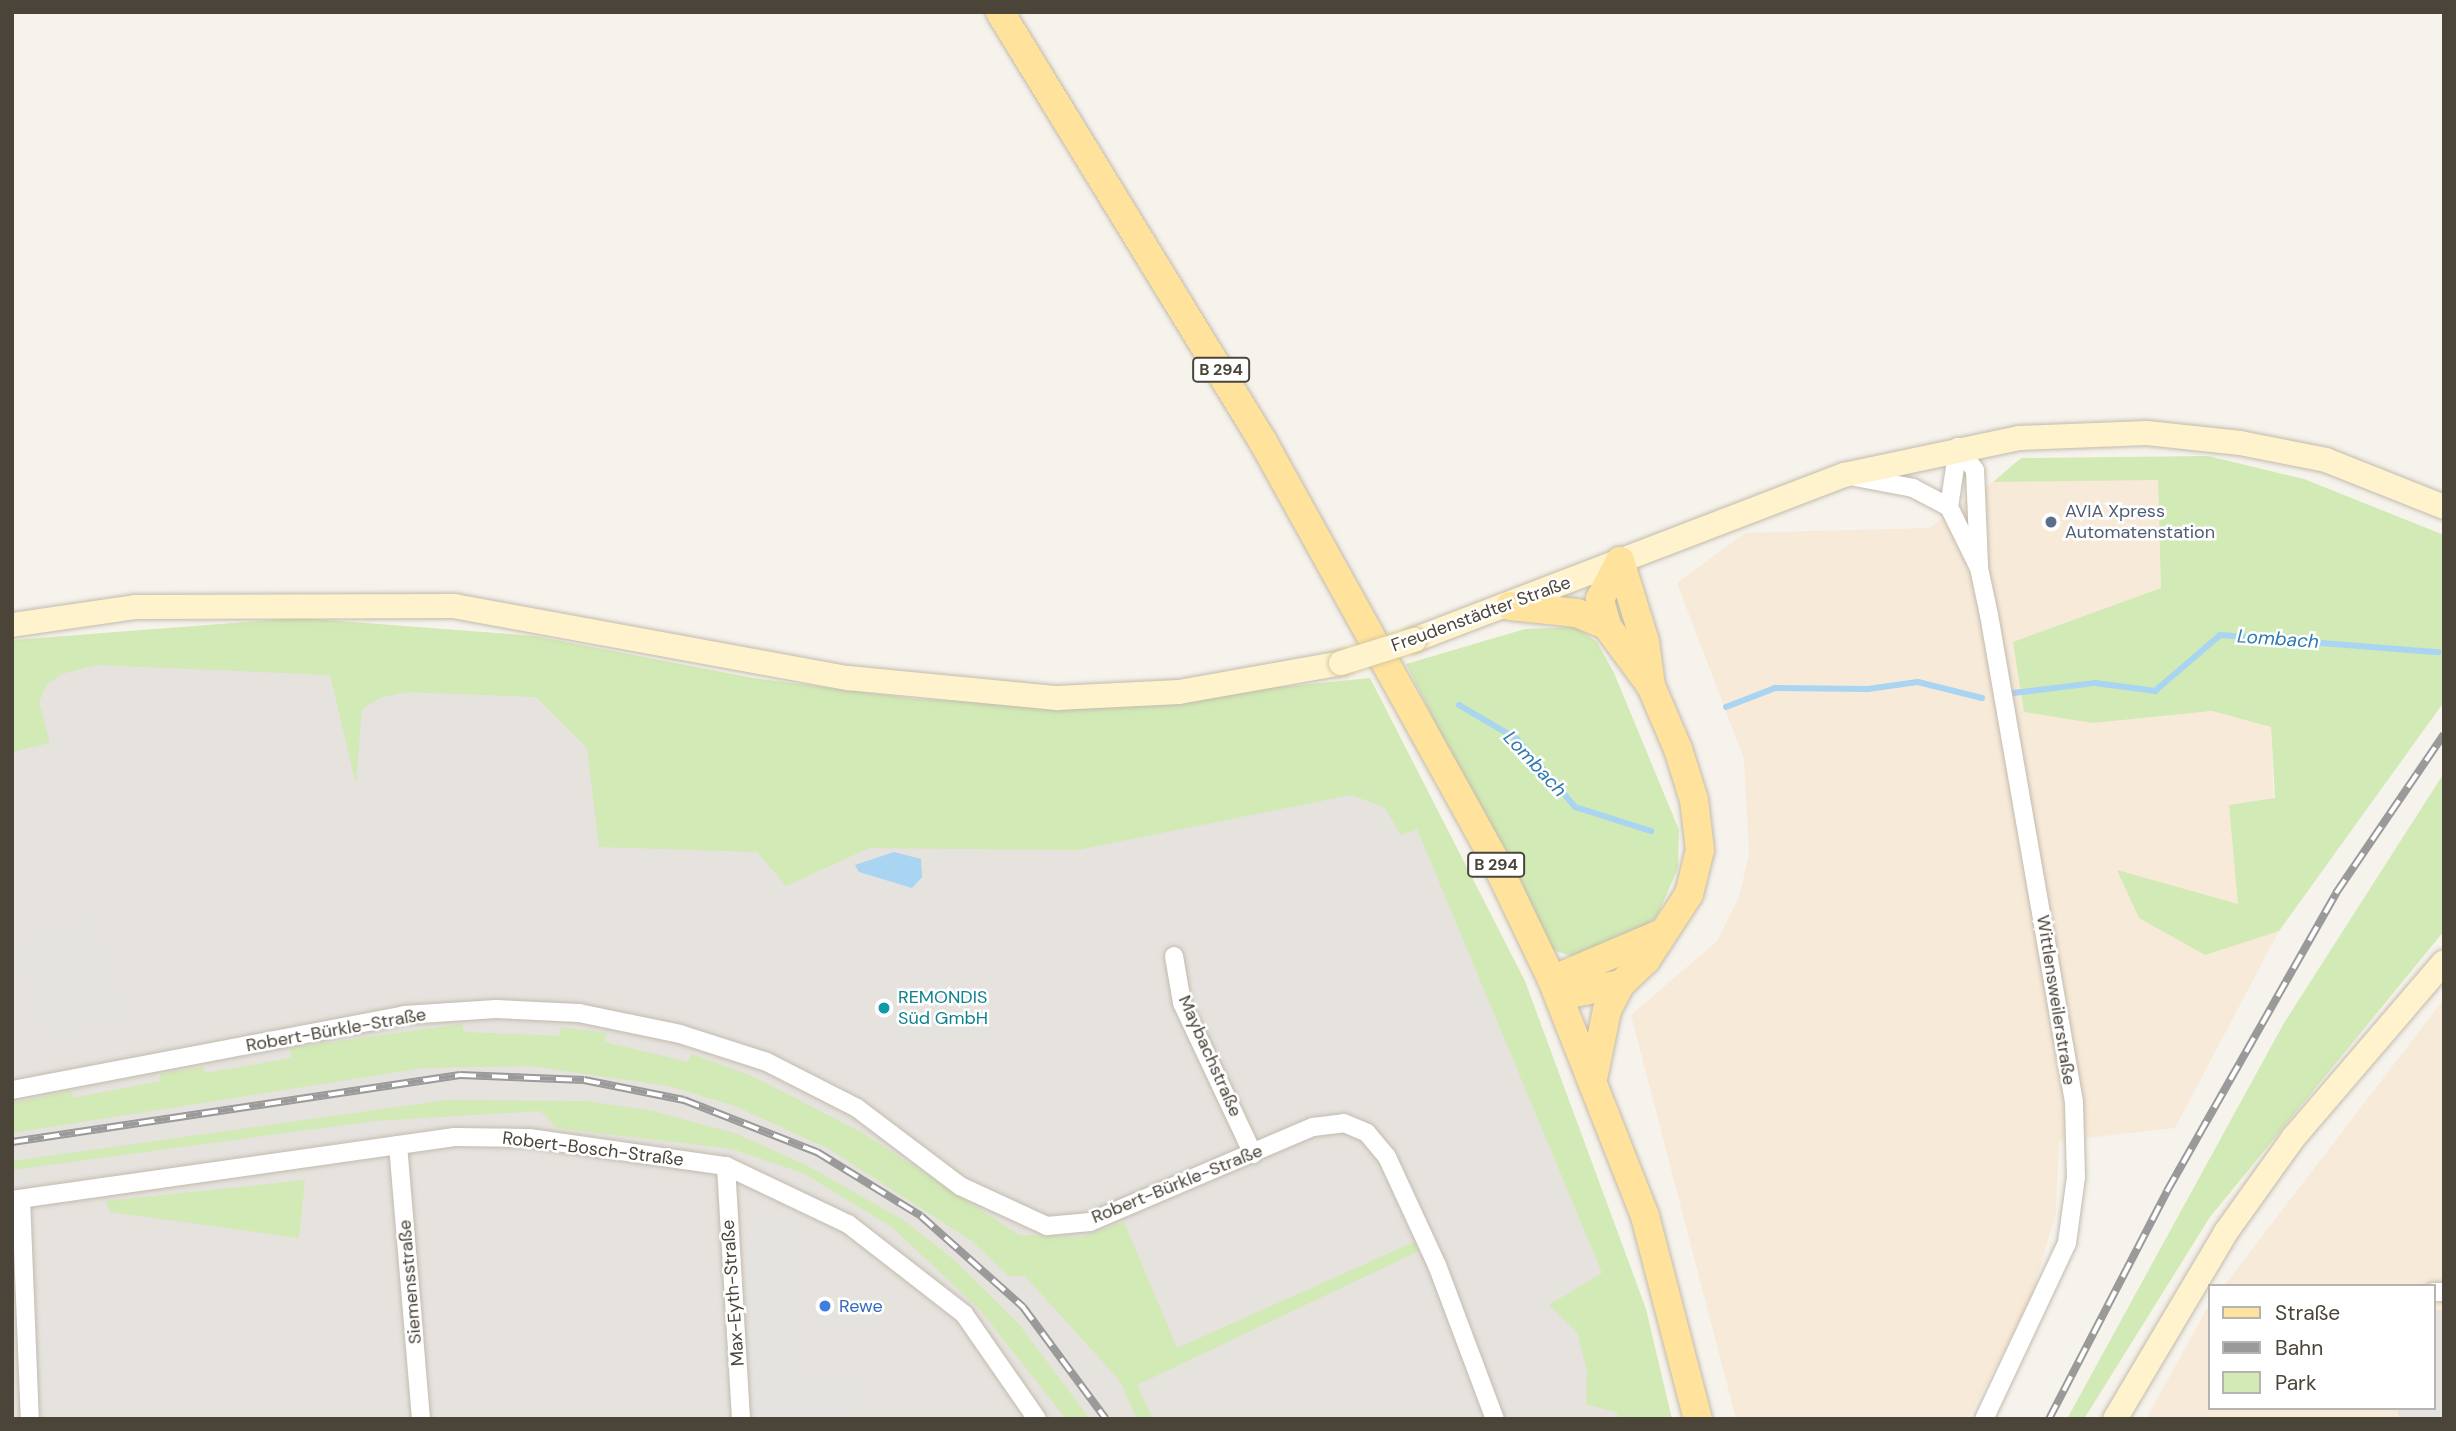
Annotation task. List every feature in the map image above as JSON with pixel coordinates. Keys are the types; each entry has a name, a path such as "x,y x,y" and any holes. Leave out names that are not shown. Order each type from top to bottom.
{"main road":[{"name":"B 294","path":"1000,12 1269,452 1430,735 1555,988 1593,1079 1645,1216 1698,1419"},
{"path":"1620,561 1600,599 1607,626 1651,686"},
{"path":"1593,1079 1607,1010 1621,984 1668,930 1689,894 1700,850 1694,800 1651,686 1645,642 1620,561"},
{"path":"1510,606 1577,613 1607,626"},
{"path":"1555,988 1668,930"},
{"path":"1555,988 1621,984"}],"street":[{"name":"Freudenstädter Straße","path":"12,625 135,607 454,606 848,678 1057,698 1179,692 1341,663 1510,606 1844,475 1958,447 2081,433 2240,443 2326,460 2444,506"},
{"path":"1844,475 1913,488 1949,507 1958,447"},
{"name":"Wittlensweilerstraße","path":"1958,447 1975,470 1979,568 2074,1103 2076,1177 2067,1242 1984,1419"},
{"name":"Wittlensweilerstraße","path":"1949,507 1979,568"},
{"name":"Maybachstraße","path":"1174,956 1182,1003 1253,1154"},
{"path":"2115,1419 2226,1232 2294,1138 2444,962"},
{"name":"Robert-Bürkle-Straße","path":"12,1090 404,1015 496,1009 579,1013 680,1034 767,1062 857,1108 960,1186 1047,1226 1090,1222 1313,1127 1344,1123 1367,1133 1387,1157 1437,1265 1495,1419"},
{"name":"Robert-Bosch-Straße","path":"16,1199 398,1145 529,1138 726,1166 848,1224 964,1314 1037,1419"},
{"name":"Siemensstraße","path":"398,1145 421,1419"},
{"name":"Max-Eyth-Straße","path":"726,1166 741,1419"},
{"path":"16,1199 30,1419"}],"shaded area":[{"path":"2158,479 2161,588 2014,642 2093,723 2212,711 2271,727 2279,931 2175,1128 2059,1141 2056,1212 2031,1299 1968,1419 1736,1419 1631,1015 1717,941 1739,897 1749,854 1744,759 1677,583 1745,533 1929,528 1993,482"},
{"path":"177,635 1151,726 1362,695 1619,1313 1649,1419 12,1419 12,662"},
{"path":"93,923 120,1012 48,1034 21,945"},
{"path":"2444,999 2444,1419 2146,1419 2208,1307 2208,1410 2435,1410 2435,1284 2226,1284"},
{"path":"761,1214 791,1214 793,1375 852,1375 852,1419 755,1419 746,1263"},
{"path":"2444,1310 2444,1419 2399,1419 2398,1410 2435,1410 2435,1311"}],"green space":[{"path":"2208,456 2304,479 2444,535 2444,702 2279,931 2205,955 2139,918 2117,870 2238,904 2229,805 2275,798 2271,727 2212,711 2093,723 2024,712 2013,642 2161,588 2158,480 1993,482 2021,458"},
{"path":"299,618 535,636 753,678 917,699 1090,706 1370,678 1525,981 1646,1309 1672,1419 1619,1419 1616,1412 1586,1404 1587,1371 1577,1332 1549,1305 1602,1273 1417,829 1401,835 1384,807 1351,795 1077,850 869,848 786,886 757,852 599,847 587,748 536,697 407,692 380,698 362,709 356,784 330,675 98,665 61,674 46,686 39,702 50,743 12,752 12,640"},
{"path":"1576,627 1597,642 1614,673 1679,830 1678,868 1657,916 1638,932 1581,959 1549,949 1406,664 1525,629"},
{"path":"2444,773 2444,931 2210,1217 2084,1419 2067,1419 2284,1023"},
{"path":"462,1024 464,1032 559,1036 561,1027 606,1033 605,1042 688,1062 691,1054 750,1075 861,1132 1019,1235 1081,1237 1124,1222 1177,1348 1414,1242 1419,1251 1137,1385 1153,1419 1137,1419 1120,1381 1025,1276 1009,1276 972,1241 829,1149 735,1106 669,1086 531,1066 423,1068 12,1133 12,1103 71,1091 73,1098 160,1081 160,1074 203,1067 206,1073 291,1058 290,1048"},
{"path":"447,1100 586,1101 653,1111 737,1134 806,1165 903,1220 953,1259 1018,1323 1090,1419 1066,1419 981,1311 893,1228 803,1173 732,1149 557,1128 540,1111 375,1121 12,1170 12,1161"},
{"path":"305,1180 299,1238 110,1212 106,1201"}],"water":[{"path":"894,852 921,859 922,877 912,888 859,872 855,865"}],"waterway":[{"name":"Lombach","path":"2013,693 2095,683 2155,691 2220,635 2438,652"},
{"name":"Lombach","path":"1726,707 1775,688 1868,689 1918,682 1982,698"},
{"name":"Lombach","path":"1459,705 1517,739 1575,807 1651,831"}],"railway":[{"path":"2049,1419 2167,1191 2336,893 2444,734"},
{"path":"12,1142 460,1075 584,1080 684,1100 817,1152 921,1216 1023,1307 1106,1419"}],"place":[{"name":"AVIA Xpress Automatenstation","path":"2051,522"},
{"name":"REMONDIS Süd GmbH","path":"884,1008"},
{"name":"Rewe","path":"825,1306"}]}
